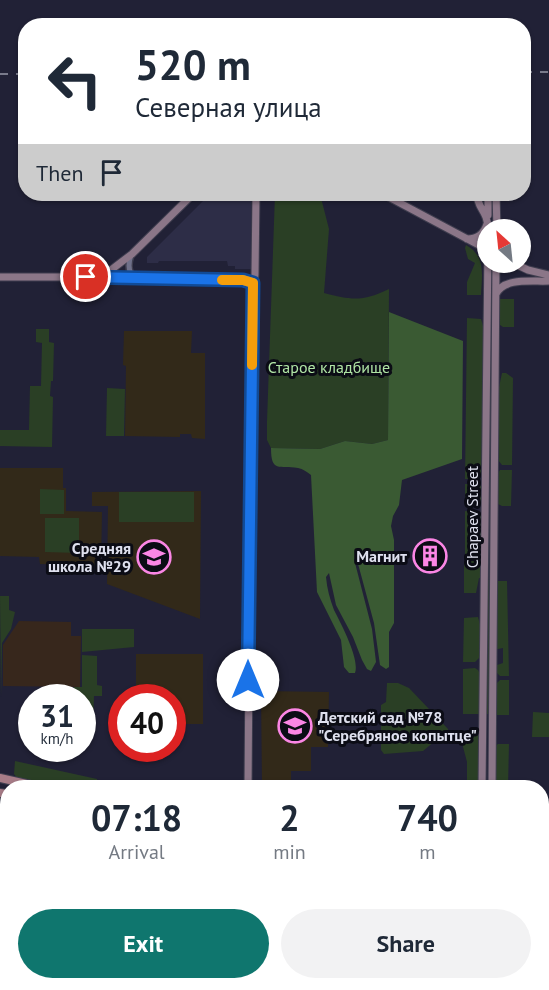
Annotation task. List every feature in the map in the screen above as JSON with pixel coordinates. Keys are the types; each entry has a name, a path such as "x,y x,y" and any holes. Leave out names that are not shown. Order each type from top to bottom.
{"main road":[{"path":"0,277 102,275 132,254 186,201"},
{"path":"248,780 253,283 256,201"},
{"path":"396,201 477,243"},
{"path":"477,201 486,219"},
{"path":"488,201 488,219"},
{"path":"496,201 496,219"},
{"path":"467,239 477,237"},
{"path":"531,271 549,275"},
{"name":"Chapaev Street","path":"482,780 488,273"},
{"name":"Chapaev Street","path":"492,780 496,273"},
{"path":"496,294 499,288 508,283 549,281"},
{"path":"486,418 495,419"}],"street":[{"path":"132,254 129,269 137,279"},
{"path":"89,277 243,280 253,283"}],"shaded area":[{"path":"203,201 251,201 251,269 235,269 235,266 228,266 227,261 147,263 147,257"},
{"path":"124,331 192,331 191,353 205,353 205,439 192,438 191,434 180,434 180,437 125,436"},
{"path":"0,468 63,468 66,511 102,512 101,566 40,564 39,557 0,556"},
{"name":"Средняя школа №29","path":"201,491 200,619 107,584 108,506 92,506 92,492"},
{"path":"19,621 71,622 71,636 81,636 80,684 3,686 3,645"},
{"path":"136,654 203,654 203,724 186,724 186,684 136,684"},
{"name":"Детский сад №78 \"Серебряное копытце\"","path":"261,691 329,692 328,747 311,747 311,771 291,771 291,780 262,780"}],"green space":[{"name":"Старое кладбище","path":"275,201 322,201 329,229 324,293 357,299 389,289 388,440 372,444 345,441 320,449 271,448 267,440"},
{"path":"466,245 477,255 477,273 482,273 481,295 467,295 467,282 475,263 468,259"},
{"path":"499,299 514,299 514,327 500,325"},
{"path":"389,312 463,341 462,459 402,480 399,505 391,526 394,540 394,623 389,632 389,667 386,669 380,665 374,623 357,560 354,559 372,629 376,662 371,671 367,669 362,660 336,605 329,573 326,577 333,606 355,659 355,673 349,673 344,667 341,640 317,592 311,475 300,468 275,465 271,456 271,448 320,449 345,441 372,444 388,440"},
{"path":"467,318 481,319 484,329 482,475 477,479 465,479"},
{"path":"36,329 49,329 49,342 54,343 53,381 51,381 50,396 53,397 52,447 0,446 0,430 29,430 30,386 41,386 42,343 36,342"},
{"path":"502,373 513,378 512,465 502,465 498,460 499,387"},
{"path":"107,388 125,389 124,436 106,436"},
{"path":"500,470 512,470 511,506 498,504 498,473"},
{"path":"465,484 481,486 481,504 476,507 465,506"},
{"path":"40,489 64,490 64,514 40,514"},
{"path":"119,492 194,492 194,522 119,522"},
{"path":"465,511 479,512 482,516 482,549 477,555 465,555"},
{"path":"45,518 79,518 79,553 45,552"},
{"path":"464,561 477,561 480,564 481,578 479,578 476,593 464,593"},
{"path":"487,580 491,580 489,714 486,714"},
{"path":"497,581 507,581 509,676 500,676 496,672 497,665 503,663 503,648 493,650"},
{"path":"0,596 9,596 9,610 15,612 11,629 2,643 1,697"},
{"path":"478,617 481,629 481,656 475,662 463,662 464,618"},
{"path":"82,629 134,629 134,647 82,652"},
{"path":"82,655 97,656 97,685 102,686 102,696 96,696 96,684 82,684"},
{"path":"475,668 481,676 480,714 463,714 463,669"},
{"path":"500,680 509,680 509,715 495,715 496,684"},
{"path":"387,683 398,683 409,688 448,729 449,734 441,736 423,751 384,754 381,750 381,705 386,702"},
{"path":"533,712 549,713 549,737 532,737"},
{"path":"474,730 479,735 479,780 467,780 467,762 462,743 463,732"},
{"path":"509,744 508,780 495,780 495,746"},
{"path":"15,761 97,780 23,780 18,779 14,774"}],"railway":[{"path":"531,72 549,72"},
{"path":"0,74 18,74"}],"slow traffic":[{"path":"222,280 243,280 253,283 252,365"}],"place":[{"name":"Магнит","path":"430,556"},
{"name":"Средняя школа №29","path":"154,557"},
{"name":"Детский сад №78 \"Серебряное копытце\"","path":"295,726"}],"route":[{"path":"86,277 243,280 253,283 248,680"}]}
